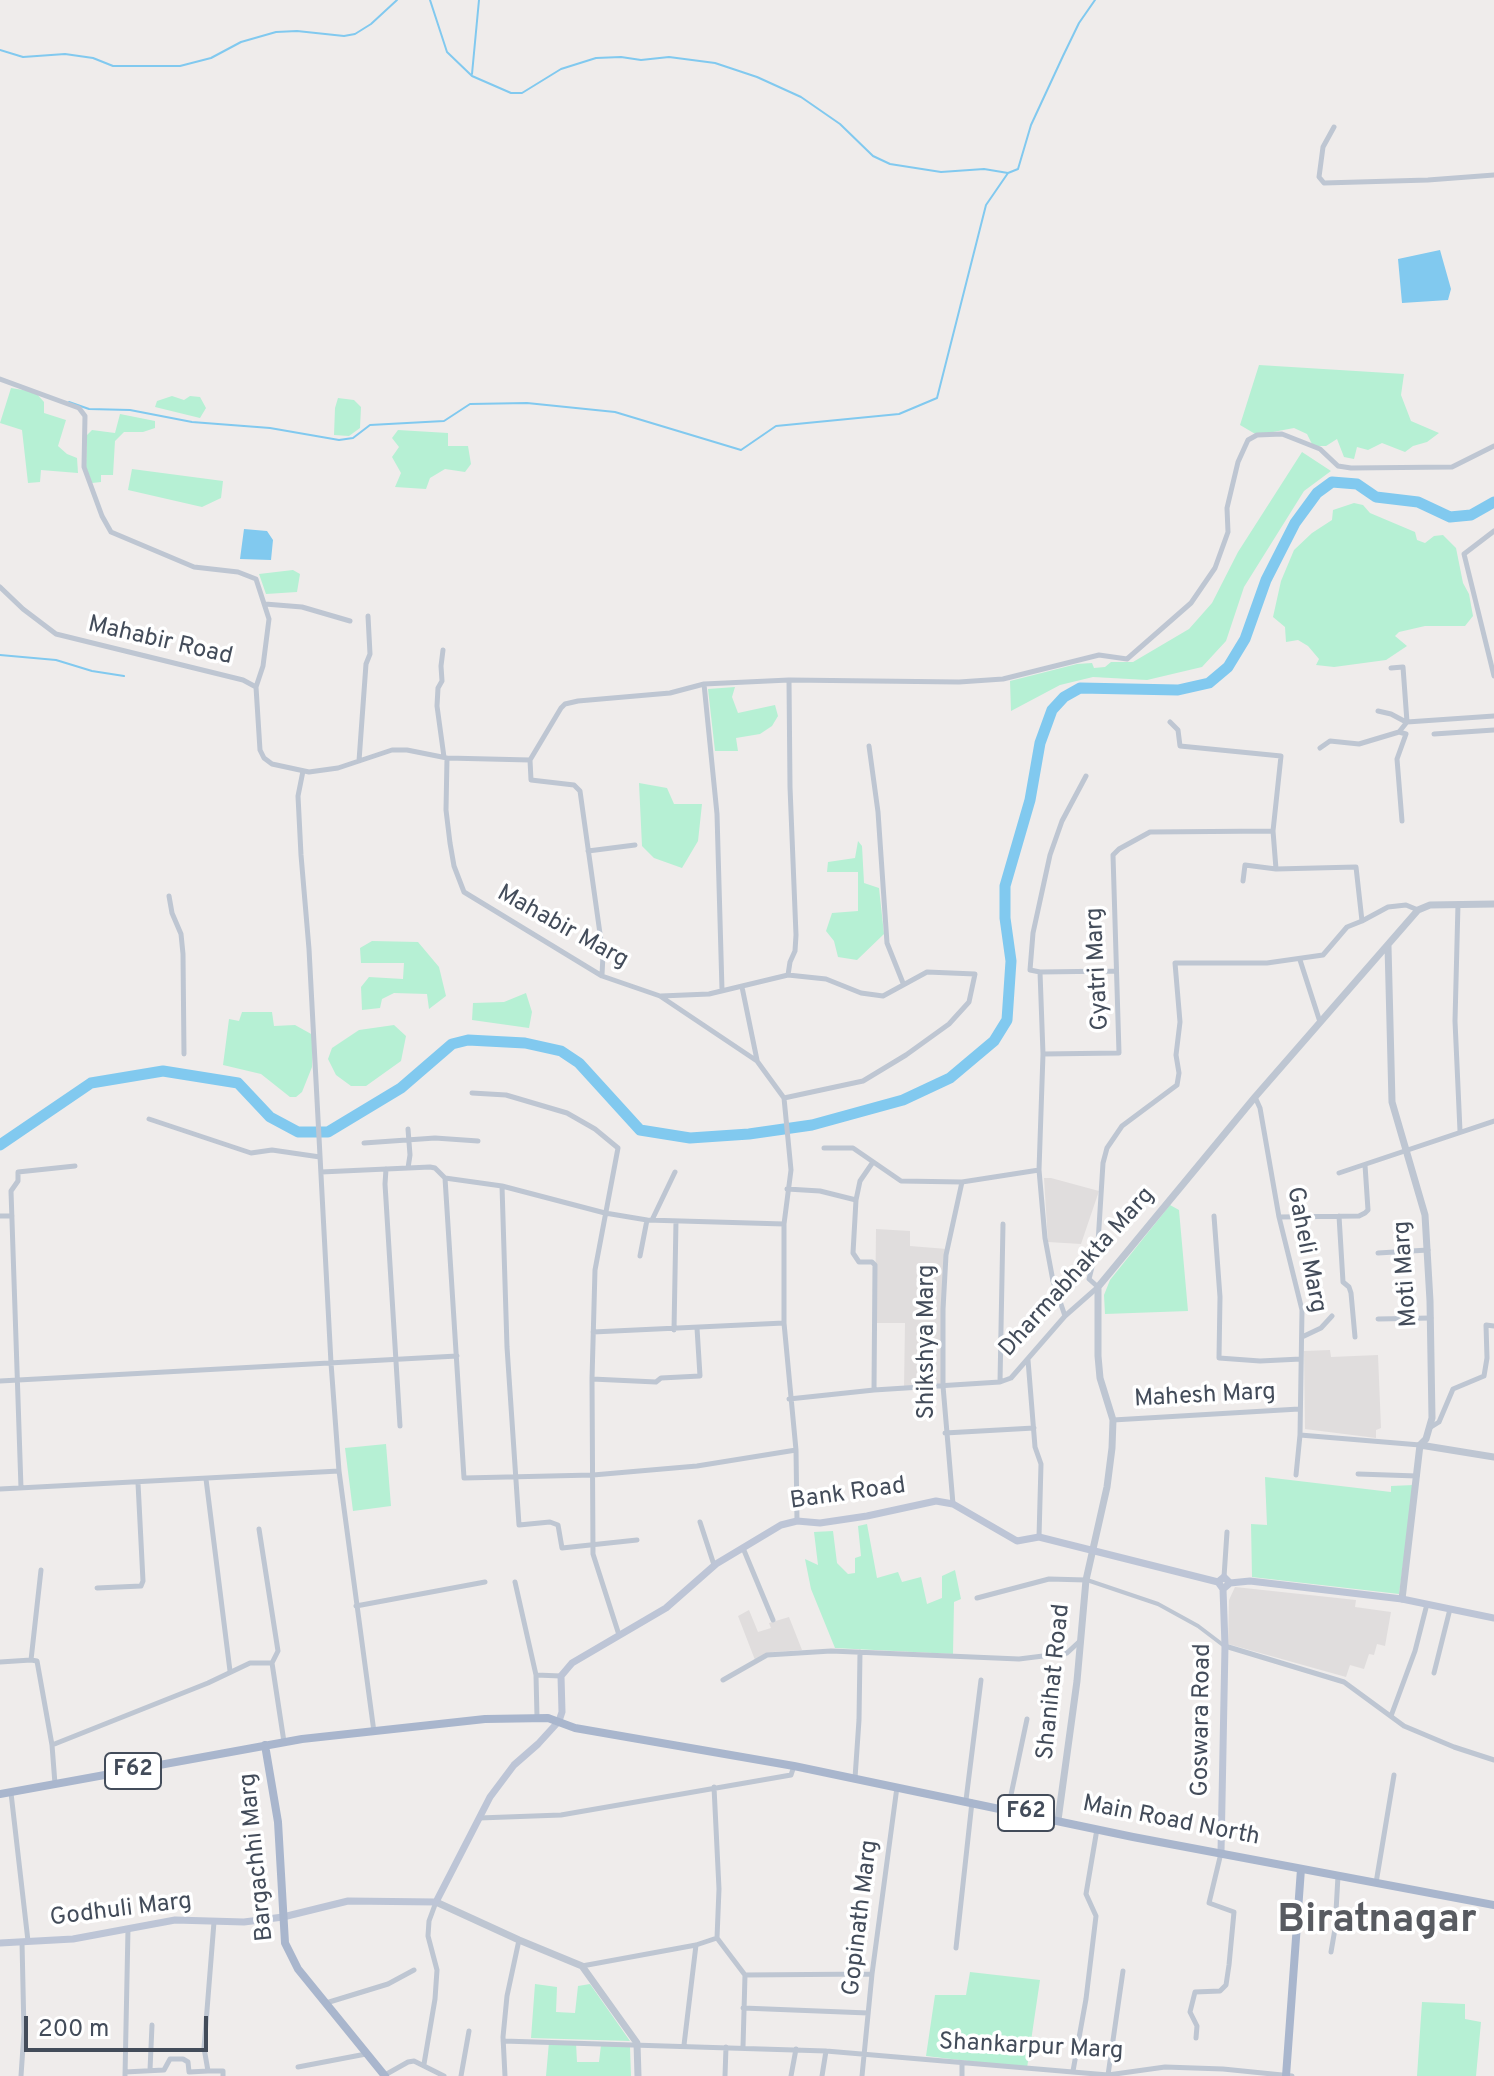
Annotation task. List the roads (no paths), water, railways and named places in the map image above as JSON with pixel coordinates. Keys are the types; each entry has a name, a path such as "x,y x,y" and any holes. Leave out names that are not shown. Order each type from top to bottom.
{"main road":[{"name":"Bank Road","path":"561,1676 572,1663 666,1608 714,1566 781,1525 867,1516 936,1501 953,1504"},
{"path":"953,1504 1017,1541 1039,1537 1224,1583 1250,1581 1402,1599 1494,1618"},
{"name":"Goswara Road","path":"1221,1852 1224,1583"},
{"path":"436,1902 490,1797 514,1765 559,1721 562,1712 561,1676"},
{"name":"F62","path":"0,1792 284,1742 485,1719 537,1717 559,1721"},
{"name":"Main Road North","path":"559,1721 575,1728 794,1766 1494,1905"},
{"name":"Bargachhi Marg","path":"265,1745 278,1822 285,1943 298,1969 385,2076"},
{"name":"F62","path":"0,1792 55,1783"},
{"path":"1286,2076 1301,1869"},
{"name":"Godhuli Marg","path":"0,1943 73,1939 175,1920 244,1922 283,1917 348,1901 436,1902"}],"street":[{"path":"1334,127 1323,147 1319,177 1324,183 1494,175"},
{"path":"0,379 79,408 85,416 84,467 111,532 194,567 249,574 256,579 269,619 263,666 256,687"},
{"path":"602,976 603,955 578,787 531,780 530,760 565,704 670,693 704,684 789,680 1003,679 1099,655 1127,659 1191,603 1215,568 1228,532 1227,508 1236,470 1248,440 1257,435 1282,434 1320,449 1338,466 1351,468 1452,467 1494,446"},
{"path":"1494,531 1464,554 1494,676"},
{"name":"Mahabir Road","path":"0,587 56,634 235,678 256,687 260,750 272,764 303,771 328,771 392,750 445,758 530,760"},
{"path":"265,604 302,607 350,621"},
{"path":"359,761 366,664 370,654 368,616"},
{"name":"Mahabir Marg","path":"443,650 443,677 438,688 437,706 445,758 446,810 454,866 464,892 602,976 660,996 757,1061 785,1101"},
{"path":"1391,668 1403,667 1407,722 1397,759 1402,821"},
{"path":"788,975 796,935 789,680"},
{"path":"704,684 717,814 722,990"},
{"path":"1378,711 1407,722 1494,716"},
{"path":"1170,722 1178,730 1180,746 1281,756 1273,831 1276,869"},
{"path":"1399,732 1407,722"},
{"path":"1434,734 1494,730"},
{"path":"1320,748 1330,741 1359,744 1399,732 1406,734"},
{"path":"869,746 878,812 887,943 903,983"},
{"path":"303,771 298,796 331,1363 339,1471 374,1732"},
{"path":"1086,776 1062,821 1050,855 1033,933 1030,970 1115,971"},
{"name":"Gyatri Marg","path":"1043,1054 1119,1053 1113,855 1130,841 1154,832 1273,831"},
{"path":"588,851 635,845"},
{"path":"1243,881 1245,865 1276,869 1356,867 1362,921"},
{"path":"169,896 181,934 183,954 184,1054"},
{"path":"1458,903 1455,1021 1460,1131"},
{"path":"1113,1420 1100,1378 1098,1287 1089,1279 1098,1243 1103,1163 1107,1148 1122,1126 1177,1085 1176,1055 1180,1022 1175,963 1300,960 1323,955 1347,927 1388,907 1406,905 1418,910 1430,905 1494,904"},
{"name":"Dharmabhakta Marg","path":"789,1399 1000,1382 1011,1378 1065,1316 1098,1287 1255,1097 1418,910"},
{"name":"Moti Marg","path":"1388,946 1392,1102 1425,1215 1431,1318 1431,1427"},
{"path":"1300,960 1320,1022"},
{"path":"660,996 709,994 788,975 826,979 861,993 883,996 927,972 975,974 969,1002 949,1024 906,1055 863,1081 785,1101 791,1170 784,1224 784,1323 796,1450 797,1521"},
{"path":"1040,972 1043,1054 1039,1170 1050,1266 1065,1316"},
{"path":"742,987 757,1061"},
{"path":"472,1093 506,1095 567,1113 614,1142 618,1148 595,1270 592,1379 593,1544 595,1562 619,1636"},
{"name":"Gaheli Marg","path":"1255,1097 1260,1108 1279,1217 1302,1310 1300,1435 1296,1475"},
{"path":"149,1119 251,1153 272,1150 320,1154"},
{"path":"1339,1173 1494,1121"},
{"path":"408,1129 408,1168"},
{"path":"364,1143 455,1138 478,1141"},
{"path":"824,1148 853,1148 901,1181 938,1184 1039,1170"},
{"path":"873,1162 860,1181 853,1253 859,1262 875,1265 874,1390"},
{"path":"1279,1217 1359,1216 1368,1210 1365,1165"},
{"path":"21,1488 11,1191 18,1181 18,1172 75,1166"},
{"path":"321,1172 435,1168 445,1178 502,1186 605,1213 650,1220 784,1224"},
{"path":"386,1169 400,1426"},
{"path":"640,1256 650,1220 675,1172"},
{"path":"445,1178 464,1478 593,1475 697,1466 796,1450"},
{"name":"Shikshya Marg","path":"953,1504 943,1386 946,1255 962,1182"},
{"path":"502,1186 507,1347 519,1525 550,1522 558,1525 562,1548 637,1540"},
{"path":"787,1189 820,1191 856,1200"},
{"path":"0,1216 12,1216"},
{"path":"1214,1216 1220,1297 1219,1358 1260,1361 1301,1359"},
{"path":"1339,1216 1343,1282 1351,1293 1355,1337"},
{"path":"674,1330 676,1221"},
{"path":"1000,1382 1003,1224"},
{"path":"1378,1253 1428,1250"},
{"path":"1302,1337 1321,1328 1332,1316"},
{"path":"1378,1319 1431,1318"},
{"path":"592,1332 784,1323"},
{"path":"1402,1599 1420,1445 1431,1427 1439,1422 1453,1389 1484,1376 1486,1325 1494,1326"},
{"path":"592,1379 656,1382 661,1378 700,1376 697,1328"},
{"path":"0,1381 457,1356"},
{"path":"1028,1359 1035,1447 1041,1464 1039,1537"},
{"name":"Mahesh Marg","path":"1113,1420 1299,1409"},
{"name":"Shanihat Road","path":"1058,1820 1086,1580 1107,1487 1113,1420"},
{"path":"945,1433 1034,1428"},
{"path":"1300,1435 1420,1445 1494,1457"},
{"path":"0,1489 339,1471"},
{"path":"1358,1474 1417,1476"},
{"path":"206,1479 230,1671"},
{"path":"97,1588 141,1586 143,1581 138,1483"},
{"path":"700,1522 714,1566"},
{"path":"259,1529 278,1651 272,1663 284,1742"},
{"path":"1224,1583 1227,1532"},
{"path":"743,1548 773,1620"},
{"path":"31,1660 41,1570"},
{"path":"977,1598 1049,1579 1086,1580 1158,1604 1198,1626 1225,1646 1344,1682 1404,1726 1494,1760"},
{"path":"356,1606 485,1582"},
{"path":"515,1582 536,1675 537,1717"},
{"path":"1391,1716 1415,1651 1427,1604"},
{"path":"1434,1673 1450,1609"},
{"path":"723,1680 767,1655 860,1652 1019,1659 1067,1653 1080,1641"},
{"path":"855,1779 860,1652"},
{"path":"0,1662 37,1661 52,1745 55,1783"},
{"path":"52,1745 208,1683 250,1663 272,1663"},
{"path":"536,1675 561,1676"},
{"path":"956,1948 981,1680"},
{"path":"1008,1809 1027,1719"},
{"path":"478,1818 561,1815 791,1775 794,1766"},
{"path":"1376,1883 1394,1775"},
{"name":"Gopinath Marg","path":"862,2076 897,1786"},
{"path":"714,1787 719,1889 717,1938 745,1975 743,2047"},
{"path":"10,1792 25,1942 21,2076"},
{"path":"1073,2071 1096,1916 1086,1894 1097,1828"},
{"path":"1196,2038 1197,2026 1190,2012 1195,1992 1220,1991 1226,1985 1229,1965 1234,1912 1209,1903 1221,1852"},
{"path":"1331,1952 1338,1876"},
{"path":"424,2064 435,1999 437,1970 428,1936 431,1910 436,1902 582,1966 637,2043 638,2076"},
{"path":"208,2071 204,2048 214,1922"},
{"path":"128,1928 125,2074 164,2070 170,2059 183,2059 188,2062 189,2072 223,2071 223,2076"},
{"path":"582,1966 696,1945 717,1938"},
{"path":"505,2076 503,2041 507,1996 519,1940"},
{"path":"684,2045 696,1945"},
{"path":"325,2003 388,1984 414,1970"},
{"path":"1108,2075 1123,1971"},
{"path":"745,1975 872,1974"},
{"path":"743,2008 868,2013"},
{"path":"150,2070 152,2025"},
{"path":"461,2076 469,2031"},
{"name":"Shankarpur Marg","path":"503,2041 796,2049 1108,2075 1165,2067 1292,2076"},
{"path":"725,2076 726,2047"},
{"path":"791,2076 796,2049"},
{"path":"822,2076 826,2051"},
{"path":"298,2067 366,2054"},
{"path":"385,2076 408,2062 424,2064 444,2076"},
{"path":"962,2064 962,2076"}],"water":[{"path":"1440,250 1451,289 1448,300 1402,303 1398,259"},
{"path":"244,529 267,531 273,540 271,560 240,559"}],"waterway":[{"path":"0,50 23,57 65,54 93,58 113,66 180,66 211,58 241,42 276,32 355,34 397,0"},
{"path":"430,0 447,52 472,76 511,93 522,93 561,69 596,58 641,60 669,57 715,63 757,77 801,97 840,124 873,156 890,164 941,172 984,169 1008,173 1018,169 1031,125 1079,23 1095,0"},
{"path":"472,74 479,0"},
{"path":"69,402 89,409 130,410 192,422 270,428 339,440 353,438 370,425 444,421 470,404 527,403 615,412 741,450 776,426 899,414 937,398 986,205 1008,173"},
{"path":"0,1145 91,1083 163,1071 238,1083 270,1117 298,1132 328,1132 401,1088 452,1044 468,1040 525,1043 561,1051 579,1063 640,1130 690,1138 812,1125 903,1100 950,1078 994,1041 1007,1020 1011,961 1005,918 1005,886 1030,800 1040,743 1052,710 1064,697 1080,688 1178,690 1209,683 1228,667 1245,639 1266,580 1295,523 1317,493 1332,482 1357,484 1376,497 1418,502 1450,517 1471,515 1494,502"},
{"path":"0,655 56,660 92,671 124,676"}],"district":[{"name":"Biratnagar","path":"1377,1923"}]}
